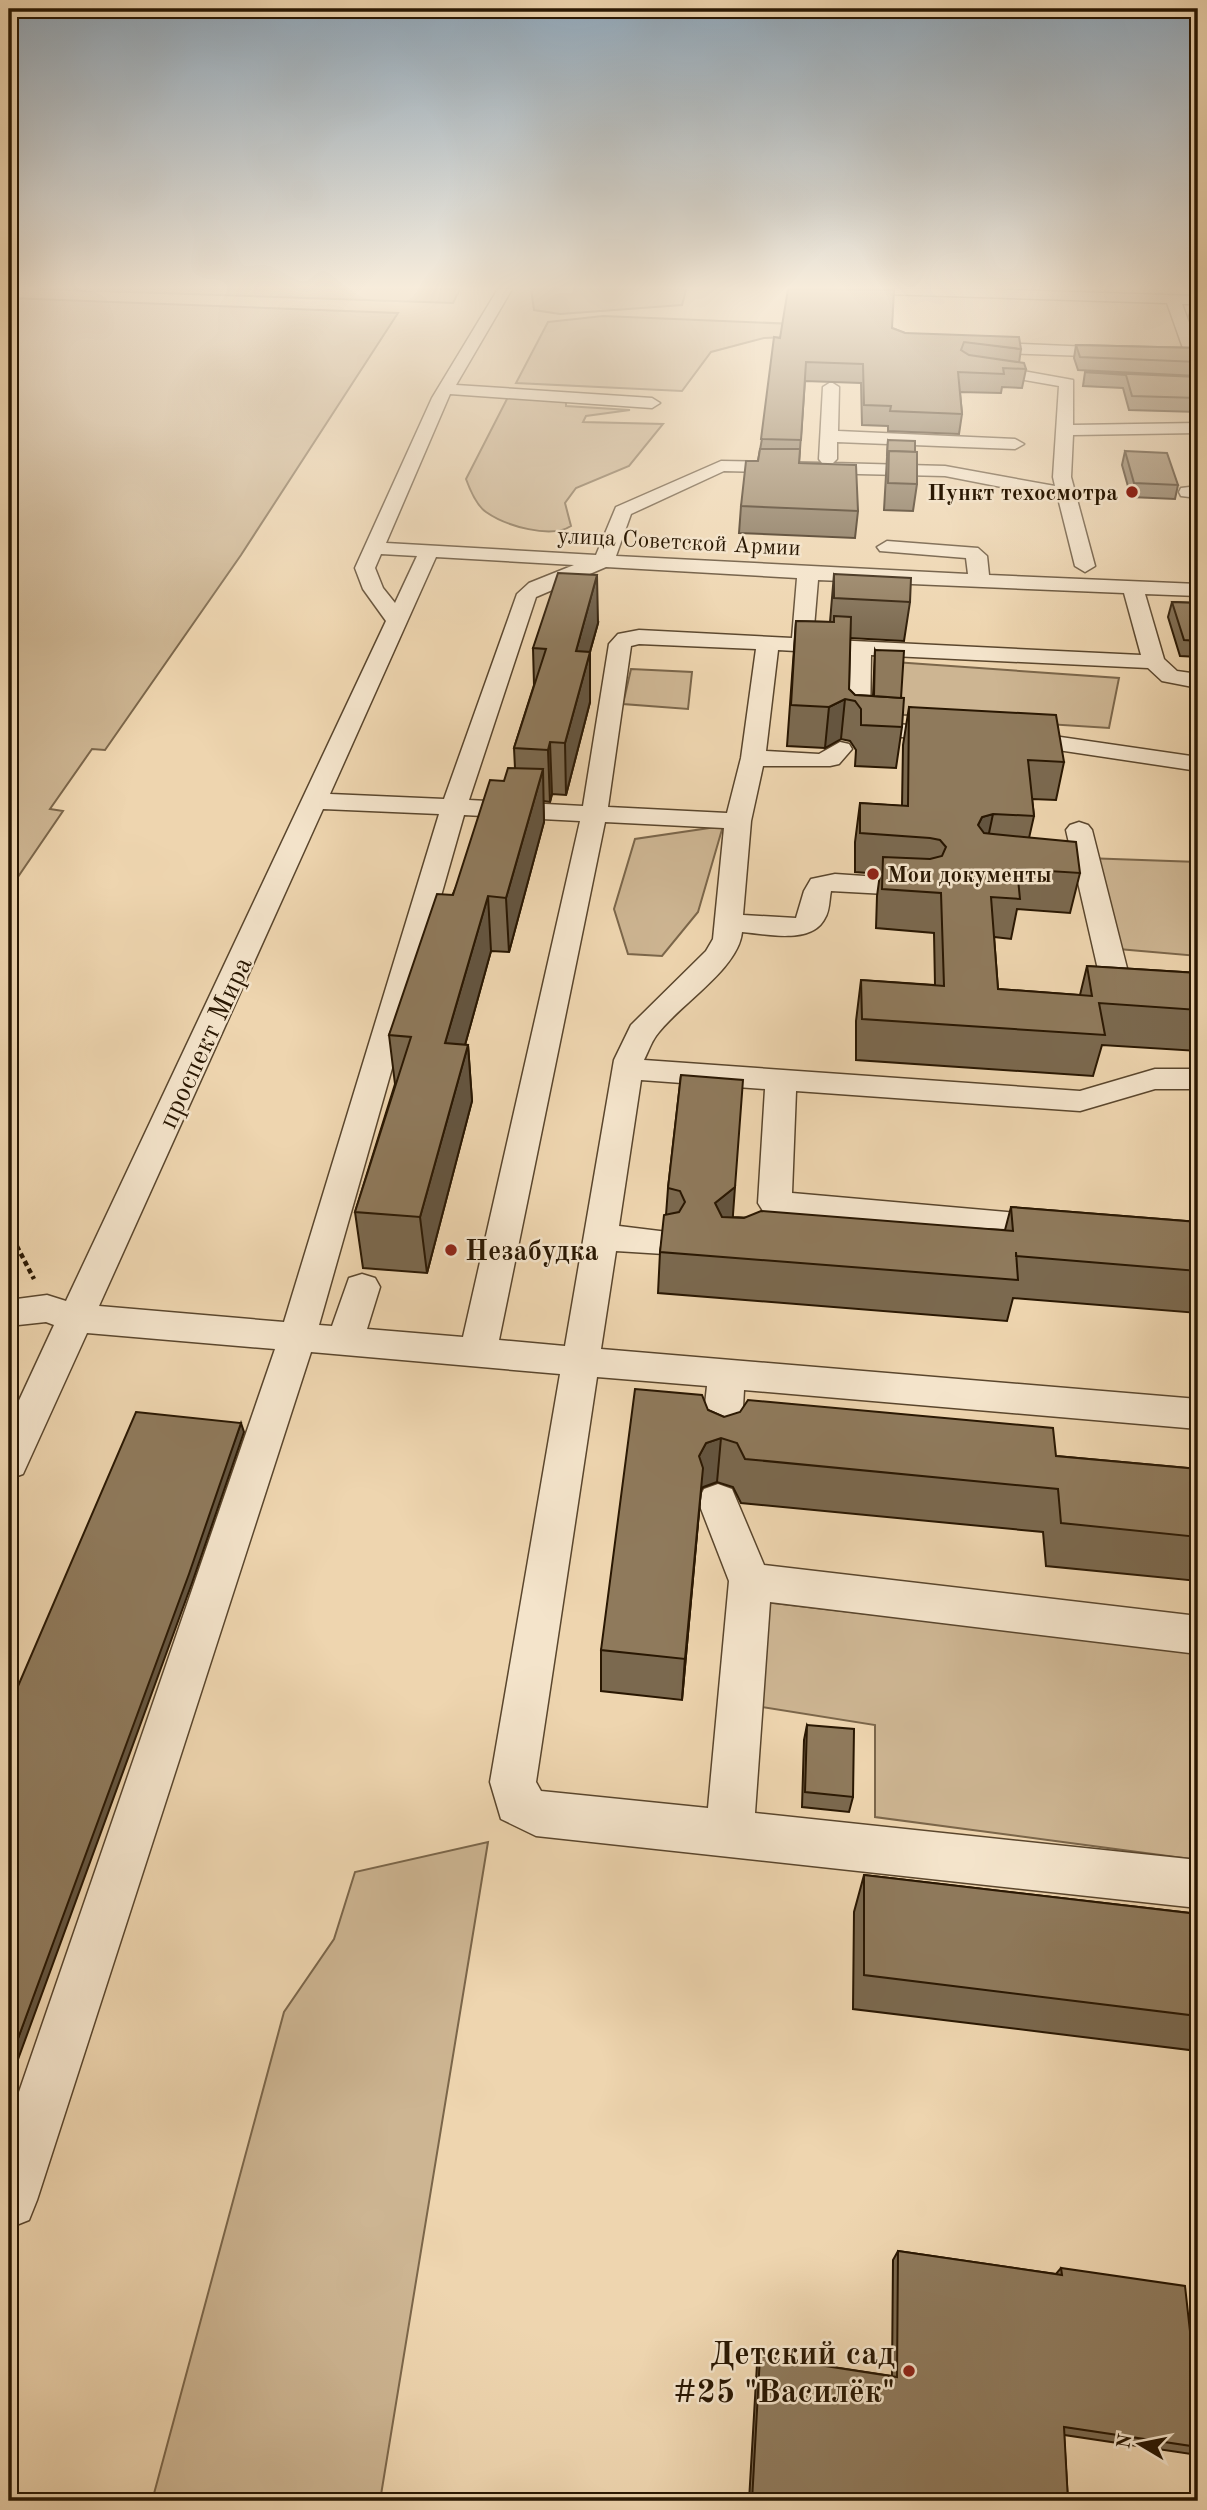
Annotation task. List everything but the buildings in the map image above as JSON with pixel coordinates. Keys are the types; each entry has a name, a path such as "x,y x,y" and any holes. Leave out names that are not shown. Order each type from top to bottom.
{"street":[{"path":"396,619 373,589 365,568 438,406"},
{"path":"828,466 830,406"},
{"path":"1068,406 1065,430 1055,464 1085,566"},
{"path":"1065,430 1147,432 1198,428"},
{"path":"829,436 892,433 1015,444"},
{"path":"9,2200 297,1339 454,807 527,594 549,581 604,561 623,510 712,467 828,466 945,471 1023,466"},
{"path":"945,471 1066,495"},
{"path":"887,547 971,552 978,571"},
{"name":"улица Советской Армии","path":"376,548 808,573 978,571 1085,566 1198,571"},
{"name":"проспект Мира","path":"9,1463 62,1313 316,801 429,551"},
{"name":"улица Советской Армии","path":"978,571 1133,587 1198,590"},
{"path":"808,573 753,758 738,821 727,939 717,956 642,1032 627,1069 513,1782 518,1803 536,1813 1198,1884"},
{"path":"1133,587 1154,662 1170,676 1198,681"},
{"path":"478,1353 594,814 620,644 626,639 639,637 1154,662"},
{"path":"753,758 819,761 830,759 846,739 860,648"},
{"path":"846,739 986,736 1065,741 1145,760 1198,764"},
{"path":"316,801 738,821"},
{"path":"1079,830 1075,868 1117,987 1198,997"},
{"path":"729,923 798,927 808,925 814,919 816,892 821,885 835,883 923,888"},
{"path":"627,1069 1080,1101 1104,1098 1148,1081 1171,1077 1198,1079"},
{"path":"781,1079 767,1217 1089,1229"},
{"path":"601,1237 664,1242"},
{"path":"345,1342 362,1287"},
{"path":"9,1313 62,1313 297,1339 580,1360 1198,1414"},
{"path":"721,1442 727,1373"},
{"path":"718,1501 750,1581 730,1833"},
{"path":"750,1581 1198,1635"}],"path":[{"path":"9,1231 62,1313"}],"shaded area":[{"path":"9,406 338,406 241,555 105,750 92,749 50,809 63,811 9,890"},
{"path":"503,406 630,410 586,416 583,422 663,424 629,466 576,488 565,503 571,526 562,530 528,529 495,517 482,509 466,479"},
{"path":"880,661 1119,678 1109,728 875,713"},
{"path":"631,669 692,672 688,709 623,704"},
{"path":"723,826 698,912 662,956 628,954 614,909 635,839"},
{"path":"1085,858 1198,862 1198,956 1107,948"},
{"path":"764,1602 1198,1652 1198,1860 875,1817 875,1725 756,1706"},
{"path":"488,1842 380,2501 152,2501 284,2012 334,1939 355,1872"}],"place":[{"name":"Пункт техосмотра","path":"1132,492"},
{"name":"Мои документы","path":"873,874"},
{"name":"Незабудка","path":"451,1250"},
{"name":"Детский сад #25 \"Василёк\"","path":"909,2371"}]}
